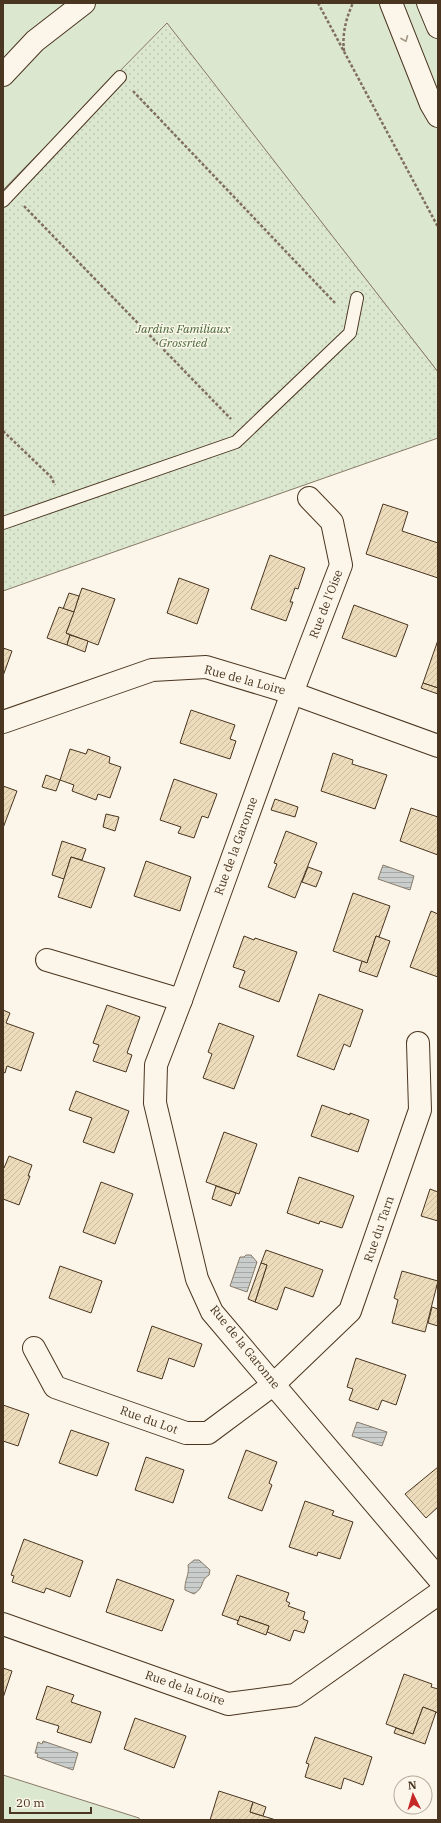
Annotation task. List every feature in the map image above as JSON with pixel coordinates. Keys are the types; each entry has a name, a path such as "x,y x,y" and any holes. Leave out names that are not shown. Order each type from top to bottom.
{"street":[{"path":"3,75 35,41 84,3"},
{"path":"391,3 431,104 438,116"},
{"path":"428,3 438,27"},
{"name":"Rue de l'Oise","path":"292,693 341,565 332,522 309,498"},
{"name":"Rue de la Loire","path":"3,722 152,670 206,667 292,693 438,746"},
{"name":"Rue de la Garonne","path":"292,693 156,1065 155,1103 197,1279 212,1312 438,1578"},
{"path":"47,960 181,1000"},
{"name":"Rue du Tarn","path":"274,1384 350,1311 420,1110 418,1043"},
{"name":"Rue du Lot","path":"34,1348 55,1386 186,1433 208,1433 274,1384"},
{"name":"Rue de la Loire","path":"3,1624 228,1704 295,1696 438,1594"}],"lane":[{"path":"7,197 120,77"},
{"path":"3,523 236,442 350,333 358,298"}],"path":[{"path":"318,3 438,227"},
{"path":"344,52 343,38 349,12 353,3"},
{"path":"120,77 352,322"},
{"path":"7,197 245,434"},
{"path":"3,431 51,477 64,502"}],"green space":[{"path":"3,3 438,3 438,372 167,24 3,190"},
{"name":"Jardins Familiaux Grossried","path":"167,23 438,372 438,438 3,591 3,190"},
{"path":"3,1775 139,1818 140,1820 3,1820"}],"shaded area":[{"path":"383,865 414,876 410,890 378,879"},
{"path":"246,1255 251,1255 257,1262 247,1292 230,1286 240,1257 244,1257"},
{"path":"357,1422 387,1432 382,1446 352,1436"},
{"path":"194,1560 199,1560 210,1570 209,1575 204,1579 200,1589 194,1594 185,1590 185,1587 188,1565"},
{"path":"43,1741 78,1753 73,1770 37,1757 38,1754 35,1753 38,1742 42,1744"}],"building":[{"path":"383,504 408,512 402,531 438,543 438,578 366,554"},
{"path":"270,555 305,568 298,589 295,588 290,602 293,602 286,621 251,609"},
{"path":"179,578 209,589 197,624 167,613"},
{"path":"82,588 115,599 98,645 66,633"},
{"path":"69,593 79,596 74,612 63,609"},
{"path":"354,605 408,625 396,657 342,638"},
{"path":"59,607 74,612 66,633 70,635 67,645 47,638"},
{"path":"70,635 88,641 85,652 67,645"},
{"path":"438,640 438,688 423,683"},
{"path":"3,648 12,651 3,676"},
{"path":"423,683 438,688 438,694 421,688"},
{"path":"191,710 235,725 230,739 236,741 230,759 180,743"},
{"path":"70,749 86,754 88,749 110,757 109,763 121,767 110,798 98,794 96,800 72,791 74,785 60,780"},
{"path":"333,753 353,760 352,764 387,775 375,809 321,791"},
{"path":"46,775 60,780 56,791 42,787"},
{"path":"174,779 217,794 208,818 202,816 194,838 178,833 181,827 160,820"},
{"path":"3,786 17,791 3,828"},
{"path":"275,799 298,807 295,817 271,810"},
{"path":"411,808 438,817 438,855 400,841"},
{"path":"106,814 119,817 115,831 103,827"},
{"path":"286,831 317,843 295,898 268,887 277,864 274,863"},
{"path":"62,841 86,849 82,860 71,857 64,879 52,875"},
{"path":"71,857 105,868 91,908 58,897"},
{"path":"146,861 191,877 180,911 134,896"},
{"path":"308,867 322,872 316,887 302,882"},
{"path":"353,893 390,906 379,937 376,936 367,963 333,951"},
{"path":"431,911 438,914 438,977 410,967"},
{"path":"244,936 254,940 255,938 297,952 279,1002 239,987 245,971 233,967"},
{"path":"376,936 390,941 377,977 359,971 362,961 367,963"},
{"path":"319,994 363,1010 350,1047 344,1044 334,1070 297,1056"},
{"path":"107,1005 140,1017 127,1053 132,1055 126,1072 93,1061 99,1045 93,1043"},
{"path":"3,1010 10,1013 6,1023 34,1033 21,1071 7,1066 5,1073 3,1072"},
{"path":"219,1023 254,1036 234,1089 203,1078 212,1054 208,1052"},
{"path":"76,1091 129,1111 114,1153 83,1142 92,1118 69,1110"},
{"path":"322,1105 369,1120 358,1152 311,1136"},
{"path":"224,1132 257,1144 239,1194 206,1182"},
{"path":"9,1156 32,1165 28,1176 30,1176 19,1205 3,1199 3,1167 4,1168"},
{"path":"299,1177 354,1196 342,1228 320,1221 319,1224 287,1213"},
{"path":"101,1182 133,1194 115,1244 83,1232"},
{"path":"216,1186 236,1193 231,1206 212,1199"},
{"path":"430,1189 438,1192 438,1221 421,1216"},
{"path":"266,1250 323,1270 313,1297 285,1287 277,1310 255,1302 267,1265 261,1263"},
{"path":"261,1263 267,1265 255,1302 248,1299"},
{"path":"60,1266 102,1281 91,1313 49,1298"},
{"path":"402,1271 438,1281 425,1332 392,1323 398,1300 394,1298"},
{"path":"432,1307 438,1309 438,1326 428,1323"},
{"path":"152,1326 202,1344 194,1367 169,1358 162,1379 137,1371"},
{"path":"356,1358 406,1375 396,1405 382,1400 378,1410 349,1400 353,1389 347,1387"},
{"path":"3,1405 29,1414 18,1446 3,1441"},
{"path":"71,1430 109,1443 97,1476 59,1463"},
{"path":"246,1450 277,1462 269,1483 272,1485 262,1511 228,1498"},
{"path":"146,1457 184,1470 173,1503 135,1490"},
{"path":"438,1467 438,1507 426,1518 405,1494"},
{"path":"305,1501 334,1511 332,1515 353,1522 340,1559 318,1552 317,1556 289,1547"},
{"path":"24,1539 83,1561 70,1597 46,1588 44,1593 12,1582 14,1576 11,1575"},
{"path":"237,1575 289,1593 286,1601 290,1603 288,1606 305,1612 303,1619 308,1621 304,1633 294,1630 290,1641 267,1632 269,1626 240,1616 239,1621 222,1615"},
{"path":"117,1579 174,1600 162,1631 106,1612"},
{"path":"240,1616 269,1626 266,1635 237,1624"},
{"path":"3,1668 12,1671 3,1698"},
{"path":"404,1674 432,1684 431,1687 438,1689 438,1713 423,1707 413,1734 386,1724"},
{"path":"47,1686 74,1695 71,1702 101,1712 91,1743 57,1732 59,1726 36,1719"},
{"path":"423,1707 436,1712 425,1744 394,1733 396,1728 413,1734"},
{"path":"135,1718 186,1736 174,1768 124,1749"},
{"path":"315,1737 372,1757 363,1785 344,1778 341,1789 305,1777 309,1764 306,1763"},
{"path":"219,1791 253,1802 250,1812 276,1820 210,1820"},
{"path":"253,1802 266,1807 263,1816 250,1812"}]}
